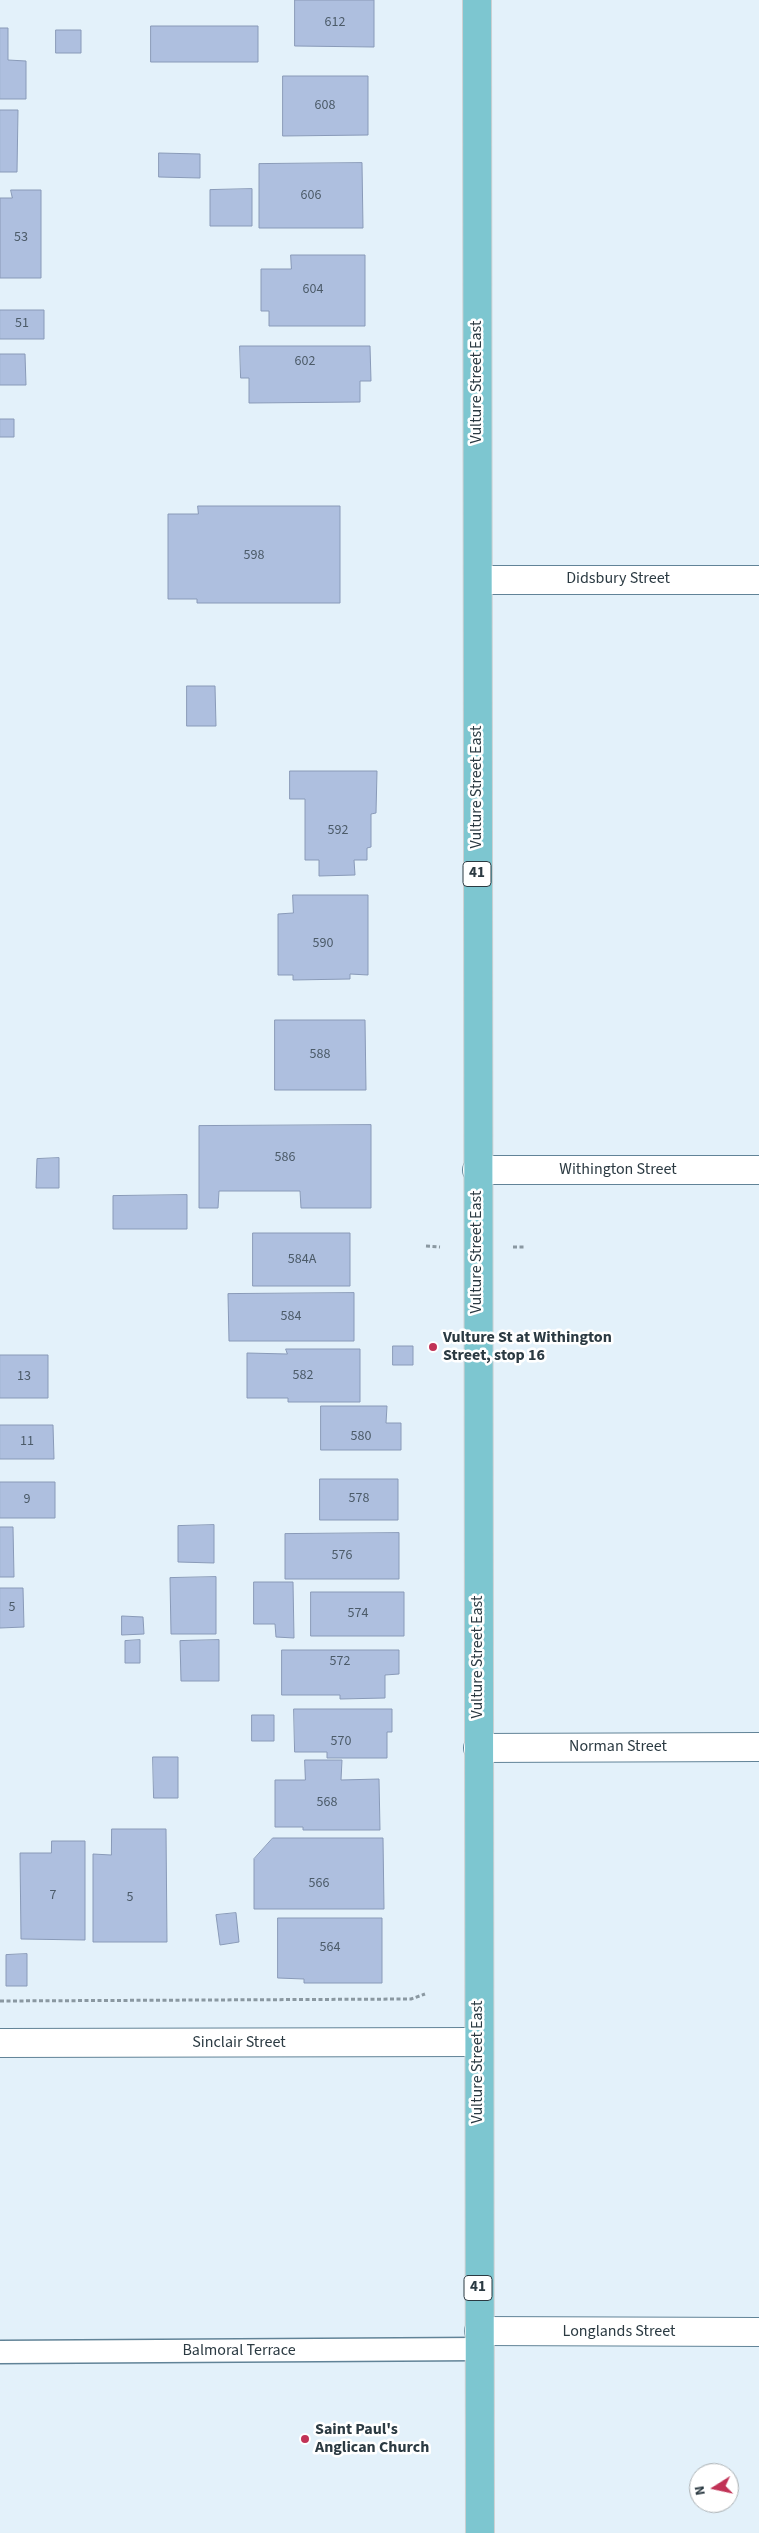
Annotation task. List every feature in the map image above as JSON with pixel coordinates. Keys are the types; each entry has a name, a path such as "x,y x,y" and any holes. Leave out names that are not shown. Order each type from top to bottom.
{"main road":[{"name":"Vulture Street East","path":"477,0 478,2340 480,2533"}],"street":[{"name":"Didsbury Street","path":"478,580 759,580"},
{"name":"Withington Street","path":"477,1170 759,1170"},
{"name":"Norman Street","path":"478,1748 759,1747"},
{"name":"Sinclair Street","path":"0,2043 478,2042"},
{"name":"Longlands Street","path":"478,2340 759,2332"}],"lane":[{"name":"Balmoral Terrace","path":"0,2352 478,2340"}],"path":[{"path":"426,1246 440,1247"},
{"path":"0,2001 412,1999 425,1994"}],"building":[{"path":"295,0 374,0 374,47 295,46"},
{"path":"151,26 258,26 258,62 151,62"},
{"path":"0,28 8,28 8,60 26,61 26,99 0,99"},
{"path":"56,30 81,30 81,53 56,53"},
{"path":"283,76 368,76 368,135 283,136"},
{"path":"0,110 18,110 17,172 0,172"},
{"path":"159,153 200,154 200,178 159,177"},
{"path":"362,163 363,228 259,228 259,164"},
{"path":"252,189 252,226 210,226 210,190"},
{"path":"11,190 41,190 41,278 0,278 0,198 12,198"},
{"path":"291,255 365,255 365,326 269,326 269,311 261,311 261,269 291,269"},
{"path":"0,310 44,310 44,339 0,339"},
{"path":"240,346 370,346 371,381 360,381 360,402 249,403 249,378 241,378"},
{"path":"0,354 25,354 26,385 0,385"},
{"path":"0,419 14,419 14,437 0,437"},
{"path":"198,506 340,506 340,603 197,603 197,599 168,599 168,514 198,514"},
{"path":"187,686 215,686 216,726 187,726"},
{"path":"290,771 377,771 376,813 371,814 371,847 367,848 367,860 354,860 355,875 319,876 319,860 305,860 305,799 290,799"},
{"path":"293,895 368,895 368,975 350,974 350,979 293,980 293,975 278,975 278,914 293,913"},
{"path":"275,1020 365,1020 366,1090 275,1090"},
{"path":"371,1125 371,1208 301,1208 300,1191 219,1191 218,1208 199,1208 199,1126"},
{"path":"59,1158 59,1188 36,1188 37,1159"},
{"path":"187,1195 187,1229 113,1229 113,1196"},
{"path":"253,1233 350,1233 350,1286 253,1286"},
{"path":"354,1293 354,1341 229,1341 228,1294"},
{"path":"393,1346 413,1346 413,1365 393,1365"},
{"path":"286,1349 360,1349 360,1402 288,1402 288,1398 247,1398 247,1353 287,1354"},
{"path":"0,1355 48,1355 48,1398 0,1398"},
{"path":"321,1406 387,1406 386,1423 401,1423 401,1450 321,1450"},
{"path":"0,1425 53,1425 54,1459 0,1459"},
{"path":"320,1479 398,1479 398,1520 320,1520"},
{"path":"0,1482 55,1482 55,1518 0,1518"},
{"path":"214,1525 214,1563 178,1562 178,1526"},
{"path":"0,1527 13,1527 14,1577 0,1577"},
{"path":"399,1533 399,1579 285,1579 285,1534"},
{"path":"216,1577 216,1634 171,1634 170,1578"},
{"path":"254,1582 293,1582 294,1638 276,1637 275,1624 254,1624"},
{"path":"0,1588 23,1588 24,1627 0,1628"},
{"path":"311,1592 404,1592 404,1636 311,1636"},
{"path":"122,1616 143,1617 144,1634 122,1635"},
{"path":"140,1640 140,1663 125,1663 125,1641"},
{"path":"219,1640 219,1681 181,1681 180,1641"},
{"path":"282,1650 399,1650 399,1674 385,1675 385,1698 340,1699 340,1695 282,1695"},
{"path":"294,1709 392,1709 392,1732 387,1732 387,1758 327,1758 327,1752 295,1752"},
{"path":"252,1715 274,1715 274,1741 252,1741"},
{"path":"153,1757 178,1757 178,1798 154,1798"},
{"path":"305,1760 342,1760 341,1780 379,1779 380,1830 303,1830 303,1827 275,1827 275,1780 305,1780"},
{"path":"112,1829 166,1829 167,1942 93,1942 93,1854 111,1855"},
{"path":"273,1838 383,1838 384,1909 254,1909 254,1859"},
{"path":"52,1841 85,1841 85,1940 21,1939 20,1853 51,1853"},
{"path":"236,1913 239,1942 220,1945 216,1915"},
{"path":"278,1918 382,1918 382,1983 304,1983 304,1979 278,1978"},
{"path":"27,1954 27,1986 6,1986 6,1955"}],"place":[{"name":"Vulture St at Withington Street, stop 16","path":"433,1347"},
{"name":"Saint Paul's Anglican Church","path":"305,2439"}]}
